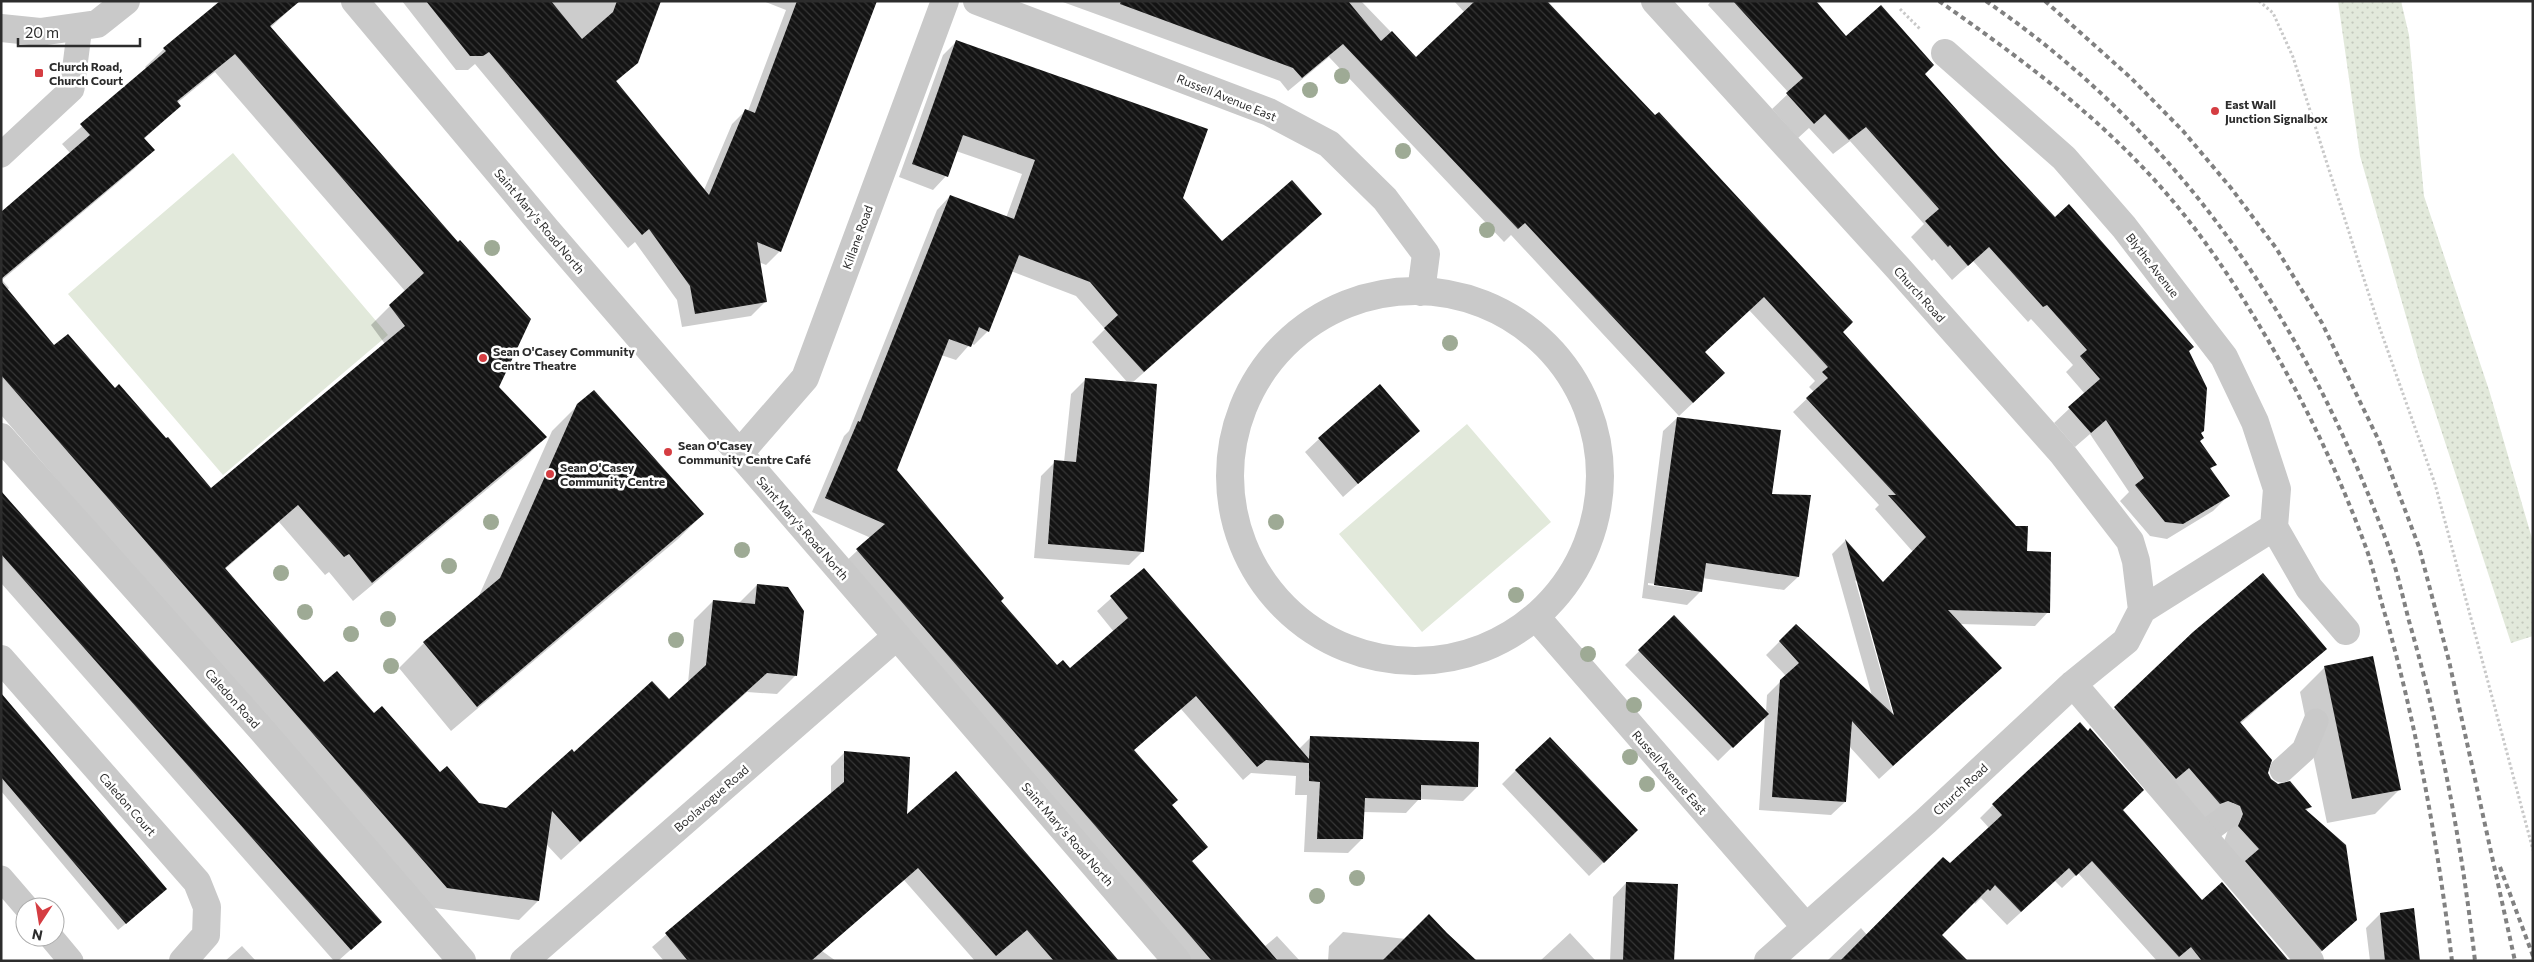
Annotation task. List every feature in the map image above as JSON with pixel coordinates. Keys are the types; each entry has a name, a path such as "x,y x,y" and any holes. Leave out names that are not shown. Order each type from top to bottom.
{"street":[{"path":"1,28 40,32 97,24 126,1"},
{"name":"Saint Mary's Road North","path":"355,1 540,222 1177,961"},
{"name":"Killane Road","path":"739,454 805,378 945,1"},
{"name":"Russell Avenue East","path":"977,1 1269,112 1329,144 1385,199 1426,254 1421,292"},
{"name":"Church Road","path":"1654,1 1898,268 2062,453 2130,541 2136,561 2142,610 2126,641 2073,684 1926,821 1805,926 1768,961"},
{"name":"Blythe Avenue","path":"1945,53 2064,158 2124,227 2224,357 2255,422 2277,488 2274,528"},
{"path":"1421,292 1454,296 1492,308 1530,332 1558,359 1569,374 1587,407 1597,438 1600,463 1599,498 1595,521 1584,554 1573,574 1551,603 1536,617 1505,639 1465,655 1432,661 1407,661 1377,657 1340,645 1314,632 1289,612 1258,575 1233,514 1230,479 1234,437 1249,394 1273,358 1299,332 1331,311 1370,297 1388,293 1421,292"},
{"name":"Caledon Road","path":"1,437 261,729 462,961"},
{"path":"2142,610 2274,528 2309,588 2346,631"},
{"name":"Russell Avenue East","path":"1536,617 1805,926"},
{"name":"Boolavogue Road","path":"524,961 897,636"},
{"name":"Caledon Court","path":"1,659 197,882 208,907 206,935 184,961"},
{"path":"2073,684 2310,961"}],"lane":[{"path":"1,155 72,90 80,26"},
{"path":"2282,770 2304,750 2316,721"},
{"path":"2202,835 2229,815"},
{"path":"1,878 17,897"},
{"path":"59,947 71,961"}],"path":[{"path":"2259,1 2273,14 2293,57 2379,326 2436,484 2533,850"}],"shaded area":[{"path":"2338,1 2401,1 2409,35 2424,196 2489,390 2533,542 2533,636 2511,643 2422,372 2360,156"},
{"path":"233,153 388,335 223,475 68,294"},
{"path":"1467,424 1551,522 1422,632 1339,534"}],"building":[{"path":"220,1 300,1 270,26 458,242 460,240 531,319 499,387 547,437 372,583 349,554 344,557 298,505 225,568 324,682 337,671 374,713 382,706 440,772 447,766 479,803 506,808 572,749 574,752 652,681 669,699 706,665 713,600 755,604 757,584 788,587 804,611 797,676 767,673 580,842 552,811 539,901 447,888 1,375 1,281 54,345 68,334 115,388 119,384 166,438 168,437 211,488 405,326 389,305 424,273 235,54 177,101 181,106 144,138 155,150 1,279 1,212 90,135 80,124 166,51 163,48"},
{"path":"426,1 551,1 582,39 613,12 617,1 661,1 638,63 616,81 709,195 745,109 755,113 797,1 877,1 781,252 757,242 767,302 695,314 690,286 649,229 642,235 489,52 483,56 470,56"},
{"path":"1121,1 1348,1 1381,41 1392,31 1416,57 1475,1 1547,1 1655,115 1659,112 1853,322 1843,332 2016,526 2028,526 2027,551 2051,552 2050,613 1948,610 2002,668 1893,766 1852,721 1846,802 1772,797 1780,680 1799,663 1779,641 1796,624 1894,715 1845,539 1883,582 1926,537 1888,495 1896,495 1806,398 1828,378 1822,372 1828,367 1764,297 1705,352 1725,373 1693,403 1525,223 1518,229 1343,44 1302,78 1293,68 1120,4"},
{"path":"1733,1 1816,1 1846,36 1881,5 1934,65 1925,74 1998,156 2055,217 2069,204 2194,347 2189,351 2207,388 2204,431 2201,433 2204,438 2200,441 2217,465 2210,468 2230,496 2183,524 2165,522 2135,485 2144,478 2106,420 2091,433 2068,407 2100,379 2080,356 2087,350 2047,305 2043,307 1989,247 1968,266 1950,245 1948,247 1925,221 1939,209 1866,127 1849,140 1825,114 1814,124 1786,93 1803,78"},
{"path":"956,40 1208,129 1183,198 1222,241 1292,180 1322,214 1144,372 1104,328 1118,315 1090,282 1019,255 989,332 979,327 971,347 949,339 897,470 1004,598 1001,601 1057,665 1063,660 1070,668 1128,618 1110,596 1144,568 1309,759 1310,736 1479,742 1478,787 1421,785 1421,800 1365,798 1363,839 1317,839 1320,782 1309,781 1309,763 1266,760 1257,767 1196,696 1134,750 1178,800 1172,805 1208,847 1192,861 1278,961 1212,961 856,549 885,524 825,498 858,421 860,422 950,195 1014,219 1035,160 963,135 948,177 912,164"},
{"path":"1085,378 1157,384 1144,552 1048,544 1054,460 1076,462"},
{"path":"1380,384 1420,431 1358,484 1318,438"},
{"path":"594,390 704,514 477,707 423,642 500,578 577,404"},
{"path":"1677,417 1781,430 1772,494 1811,495 1799,577 1706,563 1702,592 1654,585"},
{"path":"1,491 382,922 351,950 1,554"},
{"path":"2263,573 2327,649 2240,722 2272,760 2268,773 2271,779 2278,784 2290,781 2312,807 2305,809 2346,845 2357,920 2322,951 2245,861 2259,849 2238,826 2243,814 2240,806 2228,801 2220,804 2189,768 2176,779 2114,707 2193,632"},
{"path":"1674,615 1769,714 1733,748 1638,650"},
{"path":"2373,656 2401,790 2352,799 2324,666"},
{"path":"1,693 167,889 126,924 1,777"},
{"path":"2080,722 2088,731 2090,728 2144,790 2123,810 2202,900 2222,882 2289,961 2202,961 2191,947 2179,957 2092,861 2076,876 2069,868 2021,912 1995,885 1990,891 1988,889 1942,935 1968,961 1840,961 1943,857 1950,863 2002,815 1992,804"},
{"path":"1550,737 1638,830 1604,863 1515,770"},
{"path":"844,751 910,757 907,814 956,771 1119,961 1054,961 1027,930 996,956 918,868 811,961 688,961 665,933 844,782"},
{"path":"1626,882 1678,884 1674,961 1623,961"},
{"path":"2414,908 2420,961 2385,961 2380,913"},
{"path":"1429,914 1447,933 1477,961 1382,961"}],"railway":[{"path":"1939,1 2022,61 2075,104 2125,149 2149,174 2193,226 2232,281 2287,374 2316,430 2342,487 2374,573 2398,663 2426,790 2452,961"},
{"path":"1986,1 2056,54 2119,111 2177,173 2229,239 2275,309 2317,382 2354,459 2386,540 2399,580 2441,747 2464,875 2475,961"},
{"path":"2045,1 2131,78 2183,131 2231,188 2276,248 2322,323 2379,441 2419,547 2449,661 2515,961"},
{"path":"2500,867 2533,956"}],"place":[{"name":"Church Road, Church Court","path":"39,73"},
{"name":"East Wall Junction Signalbox","path":"2215,111"},
{"name":"Sean O'Casey Community Centre Theatre","path":"483,358"},
{"name":"Sean O'Casey Community Centre Café","path":"668,452"},
{"name":"Sean O'Casey Community Centre","path":"550,474"}]}
